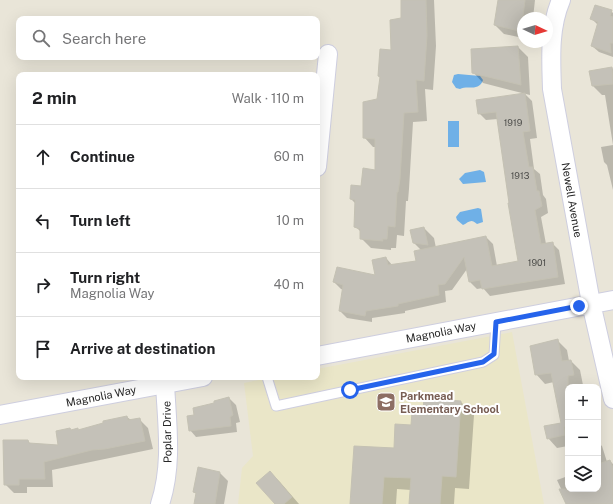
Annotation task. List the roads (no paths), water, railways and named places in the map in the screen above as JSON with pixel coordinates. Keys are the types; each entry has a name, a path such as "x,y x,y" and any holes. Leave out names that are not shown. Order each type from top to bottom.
{"street":[{"name":"Newell Avenue","path":"561,0 552,32 552,89 591,303 613,399"},
{"path":"320,136 328,54"},
{"name":"Magnolia Way","path":"320,355 613,300"},
{"name":"Magnolia Way","path":"0,415 187,380"},
{"name":"Poplar Drive","path":"160,504 165,490 169,455 165,384"}],"lane":[{"path":"268,380 276,406 483,362 494,354 496,322"}],"water":[{"path":"454,75 480,76 483,80 479,86 460,89 456,88 452,82"},
{"path":"448,121 459,121 459,147 448,147"},
{"path":"480,170 484,172 486,182 463,184 459,179 465,173"},
{"path":"478,208 481,209 483,222 477,224 472,221 463,225 457,220 456,217 460,212"}],"place":[{"name":"Parkmead Elementary School","path":"386,402"}]}
